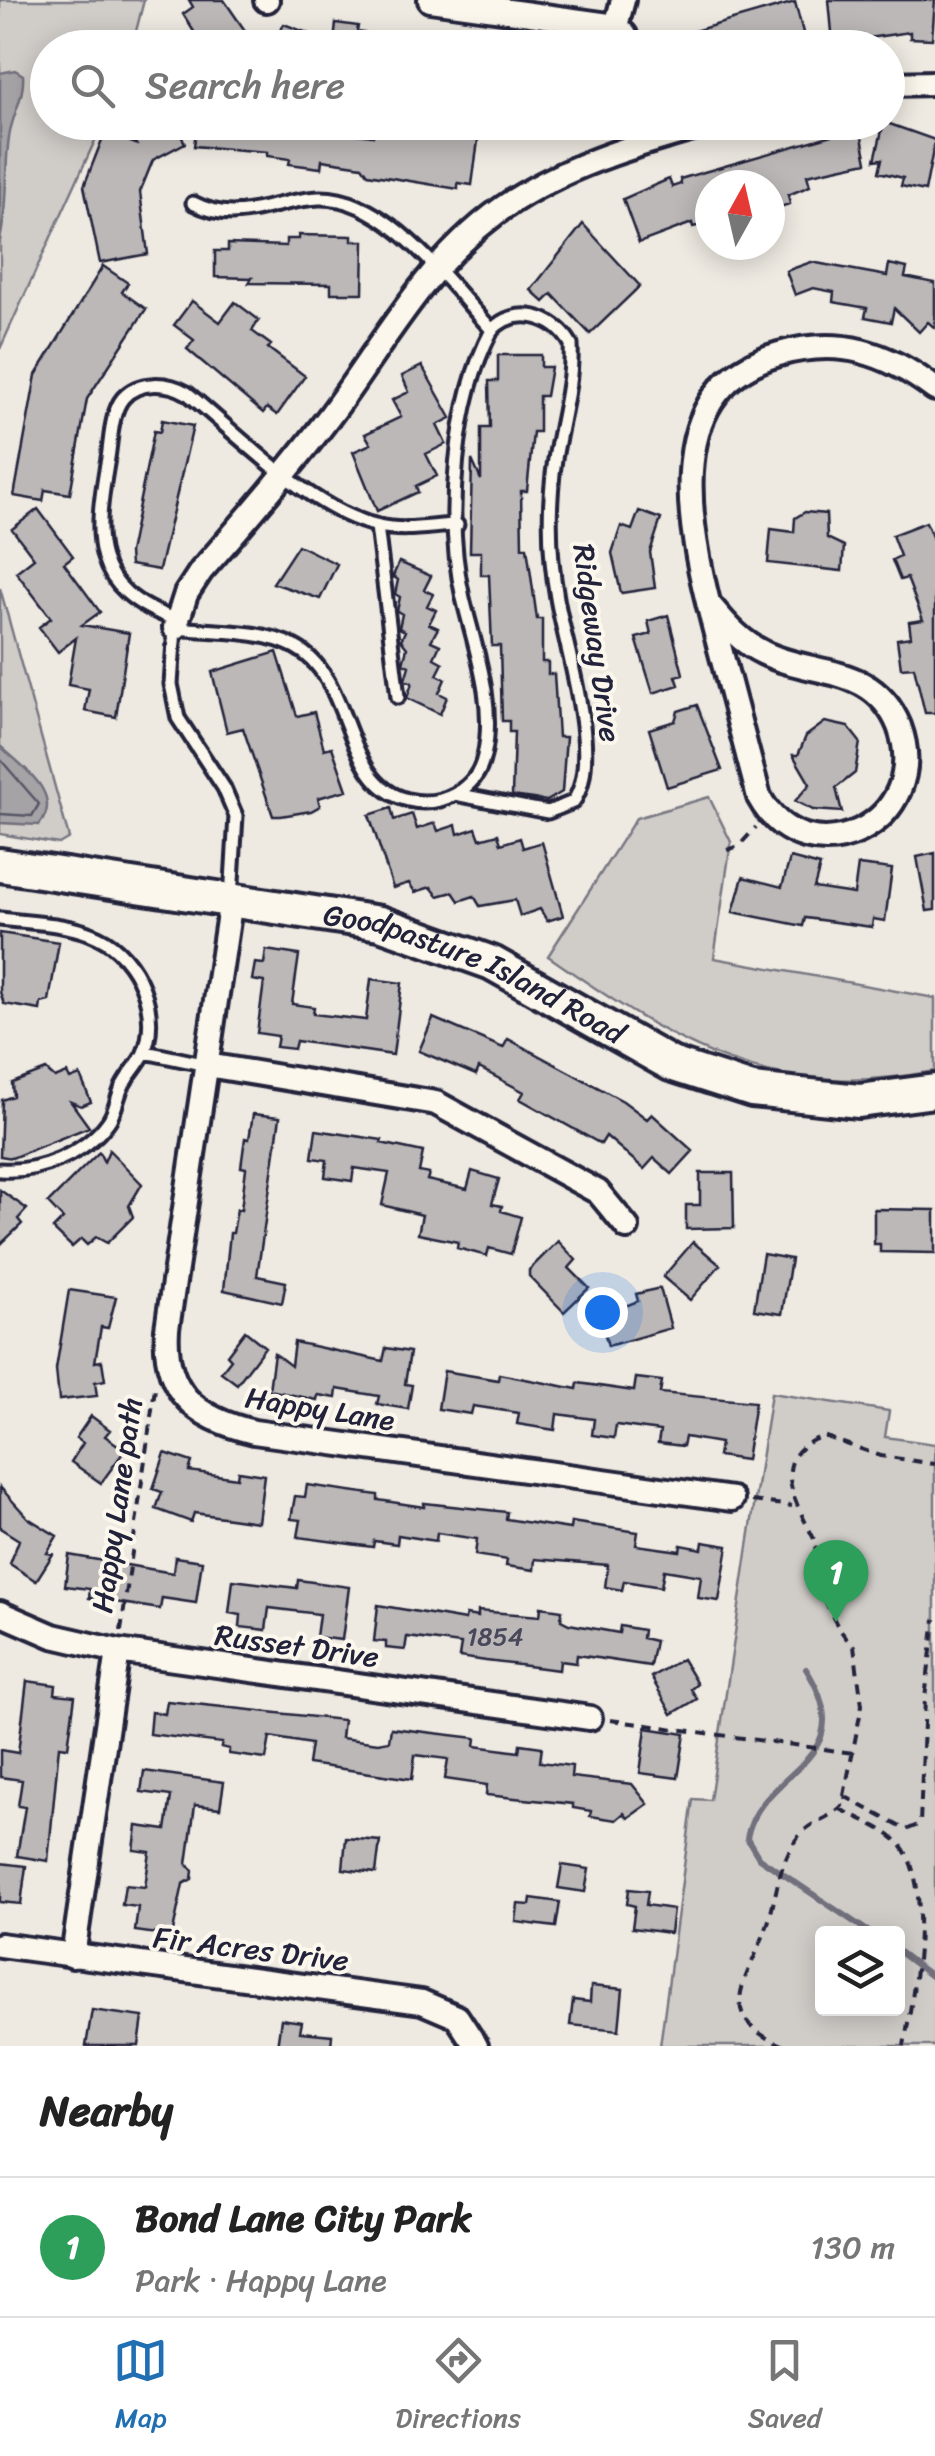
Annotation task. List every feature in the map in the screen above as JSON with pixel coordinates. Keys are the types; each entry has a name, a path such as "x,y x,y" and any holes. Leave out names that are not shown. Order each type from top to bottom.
{"street":[{"path":"430,0 616,26 620,30"},
{"path":"616,26 624,0"},
{"path":"905,84 935,83"},
{"path":"176,624 201,572 333,411 407,300 435,268 514,200 634,140"},
{"path":"708,603 733,632 761,652 839,672 868,689 890,710 904,742 906,763 900,790 885,817 871,828 831,839 812,837 766,809 708,603 691,530 691,469 704,420 730,382 770,357 826,346 882,354 935,389"},
{"name":"Goodpasture Island Road","path":"0,864 348,916 438,942 533,982 630,1043 710,1079 819,1100 874,1100 935,1091"},
{"path":"168,1369 167,1329 231,900"},
{"path":"207,1065 436,1103 598,1192 627,1227"},
{"name":"Happy Lane","path":"168,1369 188,1400 236,1428 732,1499"},
{"name":"Russet Drive","path":"0,1613 53,1636 118,1650 590,1718"},
{"path":"73,1956 118,1650"},
{"name":"Fir Acres Drive","path":"0,1946 422,2002 457,2017 476,2046"}],"lane":[{"path":"193,202 224,215 308,199 342,200 379,216 435,268 492,330 462,421 457,524 460,585 480,666 487,730 478,774 456,794"},
{"name":"Ridgeway Drive","path":"457,524 377,526 331,507 182,390 149,385 121,401 99,510 101,555 126,594 176,624 280,641 300,650 330,681 364,762 380,786 417,801 456,794 548,812 573,802 584,774 579,702 556,594 551,530 554,466 570,344 554,324 524,315 505,318 492,330"},
{"path":"377,526 398,696"},
{"path":"176,624 170,684 178,718 224,788 236,816 231,900"},
{"path":"0,919 83,933 120,951 135,972 150,1006 145,1052 123,1085 110,1121 84,1146 52,1162 0,1170"},
{"path":"145,1052 207,1065"}],"path":[{"path":"727,850 747,839 766,809"},
{"name":"Happy Lane path","path":"118,1650 153,1396 168,1369"},
{"path":"784,2046 749,2026 740,2004 740,1988 766,1929 795,1840 810,1825 840,1809 862,1705 858,1661 825,1597 815,1560 815,1542 795,1506 792,1465 804,1446 823,1436 881,1456 935,1464"},
{"path":"732,1499 795,1506"},
{"path":"844,1796 906,1830 920,1824 935,1618"},
{"path":"590,1718 853,1753"},
{"path":"840,1809 903,1847 919,1884 921,1941 904,2046"}],"shaded area":[{"path":"0,0 144,0 136,30 30,30 30,140 95,140 0,349"},
{"path":"0,588 69,838 59,844 0,834"},
{"path":"709,797 731,842 714,958 935,998 935,1071 876,1079 822,1079 728,1060 641,1017 548,956 636,818"},
{"path":"771,1393 889,1411 885,1437 935,1444 935,2046 660,2046 693,1799 710,1800"}],"water":[{"path":"15,70 23,75 23,83 9,137 0,240 0,73"},
{"path":"0,746 44,792 46,814 39,825 0,823"}],"building":[{"path":"189,0 224,0 245,30 193,30 183,14 193,7"},
{"path":"829,0 935,0 932,39 910,38 910,32 905,30 832,30"},
{"path":"795,2 802,30 698,30"},
{"path":"336,23 358,26 357,30 335,30"},
{"path":"905,129 935,140 925,191 901,186 903,178 879,172 882,159 875,160 880,140 905,140"},
{"path":"102,140 136,144 134,140 185,143 153,160 140,192 148,254 100,263 84,186"},
{"path":"195,140 478,140 472,185 458,183 458,189 368,174 362,166 322,160 321,168 289,164 290,159 267,156 267,152 194,146"},
{"path":"815,140 863,140 867,162 807,175 810,186 788,195 790,204 785,205 785,170 711,170"},
{"path":"695,175 695,227 692,223 639,243 623,199 669,179 672,187 681,184 680,179"},
{"path":"583,224 640,286 590,334 552,294 544,302 531,290"},
{"path":"299,235 352,236 352,241 364,241 363,293 331,293 331,284 249,283 252,278 215,277 215,251 228,251 228,244 286,246 286,239 299,239"},
{"path":"811,262 887,276 889,264 907,268 905,277 935,283 935,328 928,322 919,332 894,308 891,322 865,317 867,308 833,302 834,292 813,288 795,295 786,271"},
{"path":"103,266 128,283 122,292 146,309 87,399 70,494 45,490 43,501 14,496 36,375"},
{"path":"192,301 220,322 235,302 259,320 252,331 271,345 268,348 305,376 277,415 267,408 263,413 187,349 194,340 174,325"},
{"path":"498,355 541,355 541,367 551,367 546,396 539,396 539,432 533,432 527,491 521,491 522,547 527,547 537,619 542,619 542,662 548,662 548,674 554,674 558,737 566,737 562,792 547,801 512,796 514,732 509,732 509,721 502,721 500,646 492,646 489,575 481,575 481,552 470,552 472,460 481,480 481,428 490,428 489,381 498,381"},
{"path":"422,366 451,418 437,425 446,444 426,454 437,476 416,486 418,492 377,511 353,452 371,444 365,434 401,417 392,400 409,392 402,376"},
{"path":"162,420 193,426 159,570 130,565 129,553 154,431 160,432"},
{"path":"38,509 73,556 64,563 100,612 82,625 129,633 116,717 85,711 89,689 68,685 76,638 58,652 39,627 51,618 16,572 34,558 12,529"},
{"path":"639,511 661,519 650,552 655,588 621,593 612,553 621,526 632,530"},
{"path":"805,512 826,514 827,538 844,546 842,571 768,563 771,529 794,532 795,518"},
{"path":"926,522 935,544 935,713 925,713 914,667 901,668 897,639 911,637 909,622 923,620 907,578 900,580 892,560 900,556 892,535"},
{"path":"298,545 337,564 320,599 273,583"},
{"path":"399,562 431,576 424,590 433,594 427,606 436,610 429,624 438,628 431,641 440,645 434,658 443,663 437,675 445,679 439,693 447,697 440,714 407,698 412,683 405,680 409,666 403,663 407,648 401,640 405,631 399,628 402,614 397,611 400,597 395,594 398,580 393,576"},
{"path":"668,615 683,674 676,676 679,685 653,693 636,638 651,634 648,621"},
{"path":"277,652 297,716 314,712 324,749 332,747 347,790 318,798 320,806 311,811 273,816 243,728 227,732 212,672"},
{"path":"697,705 722,770 667,787 649,729 675,721 678,711"},
{"path":"825,722 848,727 860,742 855,773 836,788 842,812 813,810 795,801 810,784 793,755 798,755 806,736"},
{"path":"391,808 394,820 412,814 417,829 435,823 438,831 456,825 458,834 476,828 480,839 498,834 501,844 520,838 523,848 542,842 563,916 547,921 540,909 520,916 515,900 480,906 474,896 459,901 453,892 438,896 431,887 415,892 409,883 393,888 369,815"},
{"path":"935,853 935,910 927,911 917,857"},
{"path":"790,858 820,866 814,888 854,894 858,865 892,869 885,921 873,919 872,927 805,918 803,926 733,912 743,877 782,887"},
{"path":"0,933 59,942 49,1001 41,1003 40,1010 4,1004 0,992"},
{"path":"266,950 299,955 292,1004 314,1007 313,1014 366,1020 371,979 402,983 393,1055 296,1041 294,1049 276,1047 278,1036 257,1033 264,982 252,980 255,963 264,964"},
{"path":"433,1018 503,1048 508,1039 623,1101 647,1119 652,1114 693,1151 672,1174 654,1158 644,1169 606,1136 601,1144 520,1099 524,1092 479,1068 476,1075 419,1051"},
{"path":"46,1070 55,1078 67,1073 70,1079 80,1075 91,1102 81,1106 71,1102 89,1127 12,1158 0,1156 2,1100 13,1096 12,1083"},
{"path":"253,1114 280,1117 257,1276 286,1282 282,1303 224,1290 230,1233 237,1209 241,1210 245,1138 249,1139"},
{"path":"316,1130 382,1140 381,1143 423,1152 419,1172 429,1174 427,1180 467,1189 472,1171 499,1179 492,1204 521,1217 511,1254 489,1248 487,1256 457,1248 458,1242 418,1234 422,1215 382,1205 389,1173 354,1168 352,1181 325,1177 327,1160 312,1158"},
{"path":"109,1150 142,1184 129,1206 133,1217 107,1243 96,1237 87,1245 81,1239 72,1247 53,1229 63,1219 48,1203 99,1152 104,1162"},
{"path":"700,1173 733,1173 734,1228 686,1229 686,1205 700,1205"},
{"path":"0,1190 27,1209 18,1219 22,1224 0,1245"},
{"path":"874,1209 935,1210 935,1253 880,1252 880,1244 874,1244"},
{"path":"558,1241 576,1260 569,1268 589,1288 564,1312 529,1276 529,1270"},
{"path":"693,1242 720,1265 690,1300 663,1277"},
{"path":"763,1254 791,1259 782,1314 754,1310"},
{"path":"660,1288 671,1328 608,1346 600,1316 638,1301 636,1294"},
{"path":"69,1290 116,1297 108,1328 101,1327 95,1362 102,1361 105,1380 95,1382 97,1396 59,1400 56,1369"},
{"path":"245,1331 265,1347 237,1384 221,1372 231,1359 227,1355"},
{"path":"294,1342 383,1361 386,1348 410,1352 405,1384 412,1385 408,1409 377,1404 379,1396 337,1389 336,1398 318,1395 317,1400 269,1390 274,1353 291,1366"},
{"path":"444,1371 498,1380 499,1374 577,1389 578,1383 634,1391 636,1378 662,1381 660,1393 755,1402 746,1460 718,1456 720,1443 685,1437 683,1446 658,1443 660,1431 616,1425 614,1438 592,1435 594,1419 557,1414 555,1430 517,1424 519,1413 473,1406 471,1414 438,1409"},
{"path":"91,1416 110,1430 105,1436 125,1450 101,1483 71,1462 83,1443 76,1438"},
{"path":"165,1453 192,1462 189,1471 237,1478 238,1471 264,1475 258,1522 194,1513 191,1522 156,1509 162,1492 153,1489"},
{"path":"307,1485 378,1495 378,1500 424,1507 424,1503 507,1512 506,1519 570,1529 571,1522 638,1532 636,1545 680,1551 681,1545 702,1549 703,1542 728,1546 719,1601 698,1598 701,1576 664,1570 661,1587 624,1581 622,1590 605,1587 608,1565 535,1559 534,1570 506,1566 507,1560 475,1555 477,1539 437,1533 436,1541 398,1535 397,1544 374,1541 373,1547 298,1537 301,1520 291,1519 295,1496 305,1497"},
{"path":"0,1487 28,1518 57,1536 47,1553 53,1554 36,1581 10,1564 19,1540 0,1528"},
{"path":"69,1555 173,1573 175,1557 202,1561 196,1603 162,1598 160,1609 89,1598 90,1589 65,1586"},
{"path":"233,1580 297,1588 298,1580 349,1587 342,1640 316,1637 319,1614 269,1608 266,1630 240,1627 241,1615 229,1613"},
{"path":"378,1605 465,1620 466,1615 478,1617 478,1611 540,1616 541,1607 562,1610 561,1620 569,1624 619,1633 620,1626 643,1630 642,1638 655,1641 650,1666 577,1655 576,1663 560,1661 559,1670 486,1661 459,1657 461,1644 407,1637 405,1650 386,1648 386,1642 374,1641"},
{"path":"682,1659 697,1684 691,1689 697,1699 672,1714 651,1677"},
{"path":"27,1681 56,1685 55,1694 75,1696 68,1747 59,1746 48,1861 17,1856 25,1807 18,1806 22,1780 0,1777 0,1750 18,1753"},
{"path":"167,1701 343,1720 341,1738 378,1743 389,1741 391,1728 476,1738 475,1746 519,1752 520,1744 542,1747 540,1762 572,1766 571,1777 632,1784 648,1804 628,1818 624,1813 616,1820 590,1816 591,1811 573,1808 573,1804 486,1795 487,1785 445,1779 448,1759 415,1755 412,1779 308,1764 311,1744 270,1737 266,1759 229,1754 222,1743 149,1734 151,1712 165,1714"},
{"path":"646,1728 685,1734 678,1778 640,1773"},
{"path":"144,1771 224,1782 220,1808 195,1805 187,1864 193,1871 192,1879 183,1884 172,1936 135,1931 138,1907 122,1905 125,1885 145,1887 150,1852 134,1850 137,1826 166,1830 171,1796 141,1792"},
{"path":"346,1838 380,1841 376,1873 343,1869"},
{"path":"0,1863 26,1866 21,1904 0,1902"},
{"path":"562,1865 589,1869 585,1892 558,1888"},
{"path":"629,1889 648,1891 646,1905 673,1909 670,1933 632,1928 635,1906 627,1904"},
{"path":"531,1898 560,1902 556,1927 516,1922 518,1904 530,1905"},
{"path":"591,1986 623,1989 619,2030 570,2025 573,2000 590,2002"},
{"path":"92,2010 143,2017 139,2046 86,2046"},
{"path":"281,2019 302,2022 300,2032 332,2035 331,2046 277,2046"}],"waterway":[{"path":"806,1669 821,1701 824,1726 817,1746 804,1763 755,1815 747,1838 759,1858 860,1926"},
{"path":"905,1956 935,1979"}],"place":[{"name":"Bond Lane City Park","path":"836,1622"}]}
